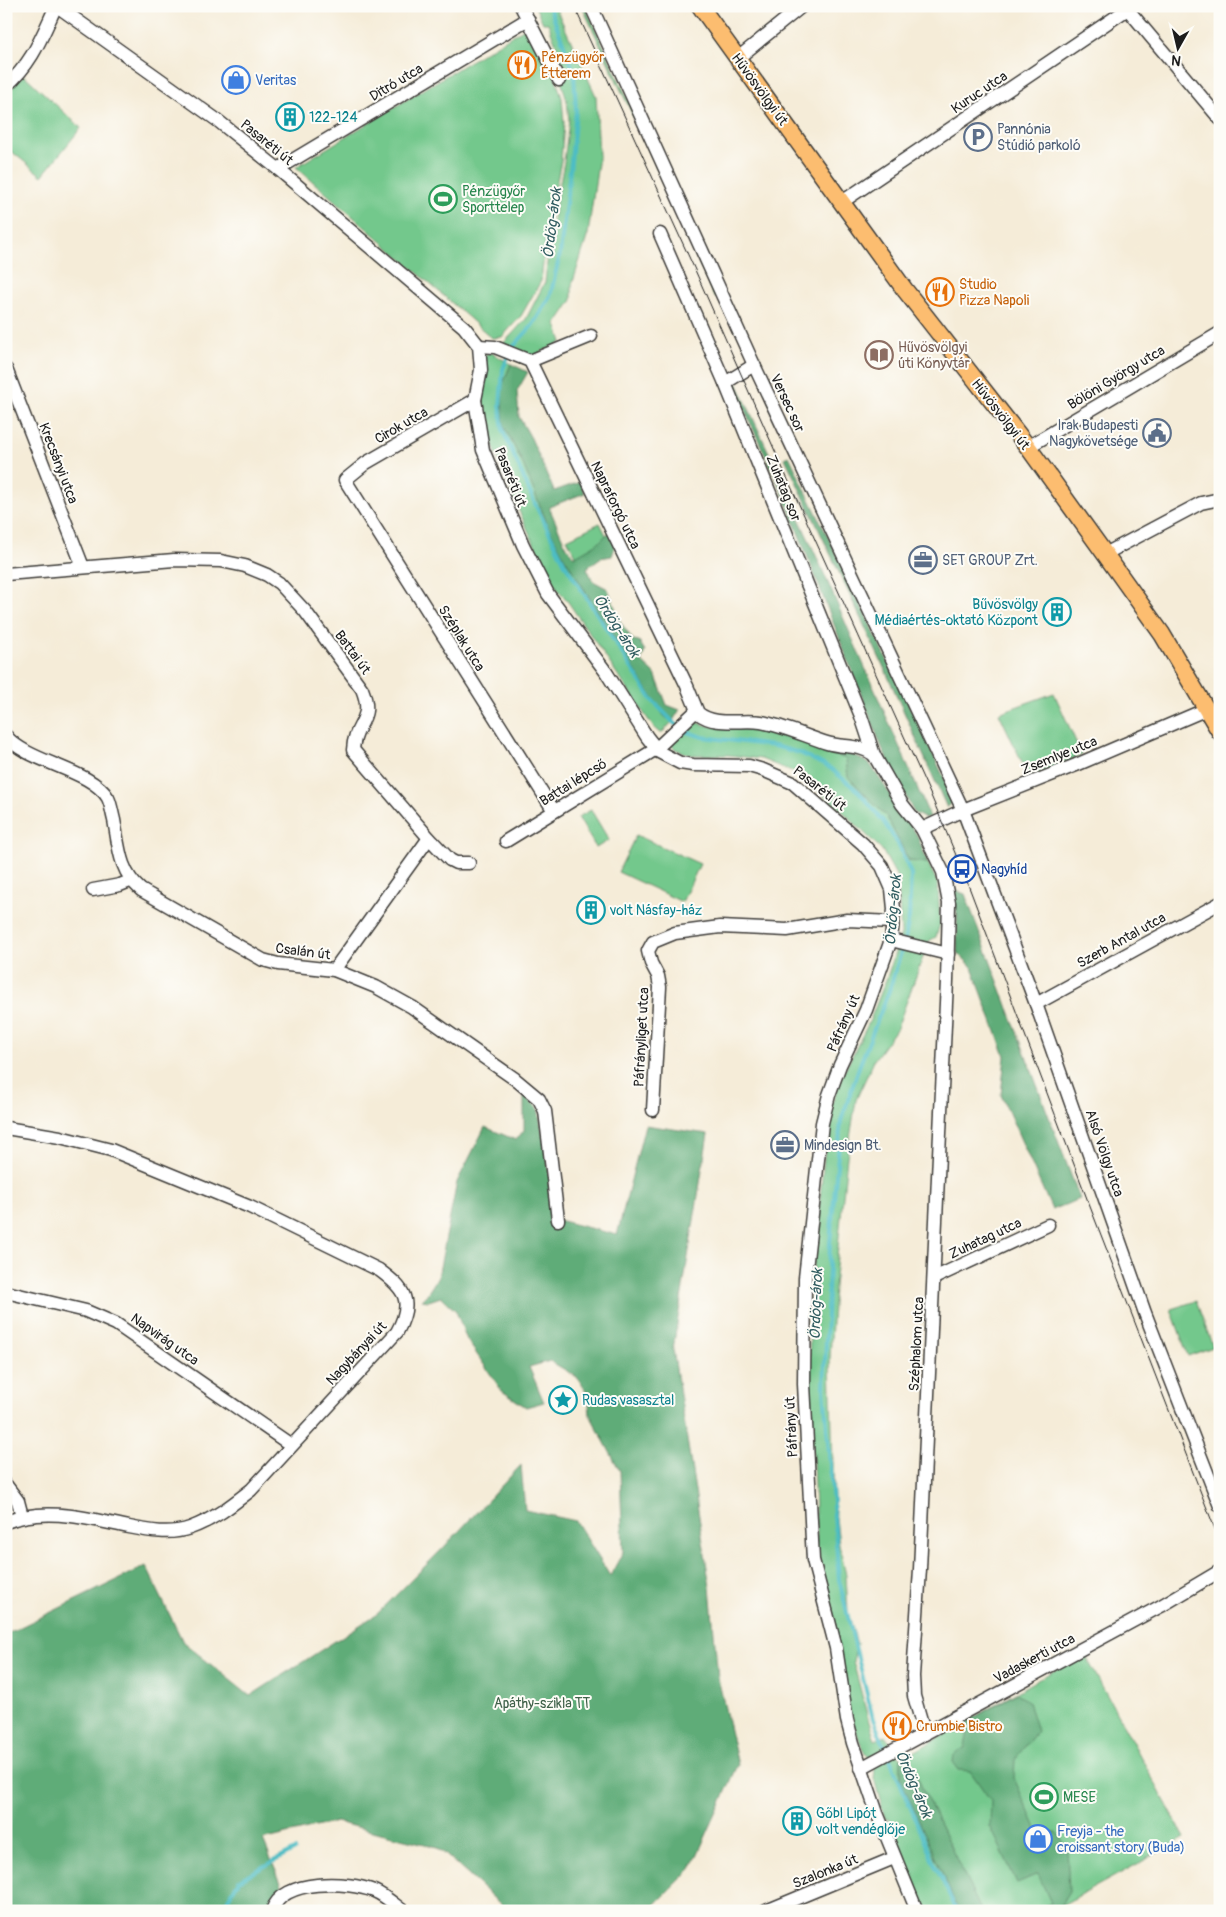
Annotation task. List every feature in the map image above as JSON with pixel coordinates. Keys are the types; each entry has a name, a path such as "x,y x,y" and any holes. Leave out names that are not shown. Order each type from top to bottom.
{"main road":[{"name":"Hűvösvölgyi út","path":"700,6 904,290 1028,447 1105,554 1162,634 1220,732"}],"street":[{"path":"6,86 17,76 34,54 57,6"},
{"name":"Pasaréti út","path":"57,6 217,120 464,326 479,346 481,370 475,400 484,450 523,545 548,594 606,672 656,749 665,756 680,763 693,766 749,766 771,772 793,783 863,844 882,866 892,889 894,908 891,940"},
{"path":"522,6 560,80"},
{"name":"Versec sor","path":"592,6 754,365 963,810"},
{"path":"738,58 802,6"},
{"path":"1129,7 1220,119"},
{"name":"Kuruc utca","path":"842,202 1129,7"},
{"name":"Ditró utca","path":"278,169 528,20"},
{"name":"Zuhatag sor","path":"660,234 862,716 874,756 902,804 922,830 943,872 949,911 948,954"},
{"name":"Bölöni György utca","path":"1028,447 1220,333"},
{"path":"479,346 494,347 528,361 591,336"},
{"name":"Napraforgó utca","path":"528,361 687,686 692,715"},
{"path":"724,383 754,365"},
{"name":"Krecsányi utca","path":"6,369 84,567"},
{"name":"Cirok utca","path":"345,480 366,462 475,400"},
{"name":"Széplak utca","path":"345,480 554,811"},
{"path":"1105,554 1201,503 1220,499"},
{"name":"Battai út","path":"6,574 174,560 221,561 245,566 267,575 279,584 304,611 362,690 367,702 367,711 353,740 353,750 429,838"},
{"name":"Zsemlye utca","path":"922,830 963,810 1076,765 1207,709"},
{"path":"692,715 710,720 760,722 779,726 829,743 867,749 874,756"},
{"name":"Battai lépcső","path":"506,841 656,749 692,715"},
{"name":"Csalán út","path":"6,736 12,742 32,754 83,777 108,797 123,867 130,880 149,896 201,923 263,960 278,964 334,970 376,987 412,1008 515,1079 538,1099 545,1111 558,1220"},
{"name":"Alsó Völgy utca","path":"963,810 1036,1004 1145,1313 1220,1506"},
{"path":"334,970 429,838 450,860 456,863 469,863"},
{"path":"93,890 120,885 130,880"},
{"name":"Szerb Antal utca","path":"1036,1004 1220,902"},
{"name":"Páfrányliget utca","path":"653,1110 660,987 658,976 648,951 653,942 675,932 720,927 787,930 847,920 893,922"},
{"path":"891,940 948,954"},
{"name":"Páfrány út","path":"891,940 869,1002 840,1065 824,1109 805,1278 804,1384 813,1560 836,1648 851,1735 867,1765 894,1858 917,1911"},
{"name":"Széphalom utca","path":"925,1734 912,1688 934,1278 948,954"},
{"name":"Nagybányai út","path":"6,1128 60,1136 112,1150 250,1207 379,1270 393,1280 403,1292 407,1305 404,1320 397,1332 250,1490 230,1507 188,1529 165,1532 145,1530 80,1517 50,1514 22,1516 6,1522"},
{"name":"Zuhatag utca","path":"934,1278 1048,1225"},
{"name":"Napvirág utca","path":"6,1292 86,1311 116,1324 291,1445"},
{"path":"6,1485 18,1501 22,1516"},
{"name":"Vadaskerti utca","path":"867,1765 1161,1606 1220,1571"},
{"name":"Szalonka út","path":"766,1911 894,1858"},
{"path":"272,1911 274,1903 285,1894 315,1885 345,1884 360,1886 376,1892 403,1911"}],"green space":[{"path":"535,6 555,6 596,96 599,156 588,234 572,285 572,300 556,324 562,342 529,358 501,346 526,319 545,282 550,234 564,162 569,120 567,101 561,81 567,74 548,23 543,23"},
{"path":"582,6 585,6 718,296 714,297 667,189"},
{"name":"Pénzügyőr Sporttelep","path":"528,26 555,76 562,98 564,123 561,161 547,231 541,281 521,316 502,337 492,338 296,167"},
{"path":"24,75 81,128 42,176 6,147 6,92"},
{"path":"490,352 511,364 503,384 504,426 523,464 549,528 564,557 664,716 672,722 661,734 654,728 566,599 552,583 514,500 487,430 481,409 485,355"},
{"path":"511,364 528,372 517,391 519,417 531,438 554,491 580,482 585,493 549,507 565,544 574,557 598,543 609,532 616,544 612,556 600,558 587,568 593,581 608,589 621,623 633,640 639,641 645,651 641,661 655,674 667,705 680,710 672,722 664,716 564,557 549,528 523,464 504,426 503,384"},
{"path":"737,383 819,562 930,817 924,818 914,813 882,748 783,494 733,385"},
{"path":"789,456 953,796 947,808 886,672 785,458"},
{"path":"600,523 613,549 581,565 567,539"},
{"path":"1054,693 1082,755 1029,777 999,713"},
{"path":"692,721 709,726 772,732 826,746 825,751 846,759 848,777 887,817 909,861 928,863 938,884 940,924 936,937 929,941 897,1028 874,1060 856,1100 847,1157 834,1287 830,1359 834,1500 839,1544 846,1575 848,1612 857,1644 853,1661 875,1740 886,1736 901,1758 901,1780 959,1911 922,1911 891,1833 894,1831 890,1819 885,1819 874,1778 875,1769 860,1742 850,1714 817,1557 809,1367 811,1292 828,1116 839,1082 870,1020 901,934 898,879 882,850 840,809 798,774 761,759 728,755 690,755 675,749 669,742"},
{"path":"826,746 853,755 870,764 917,835 928,863 909,861 887,817 848,777 846,759 825,750"},
{"path":"591,810 609,840 596,848 578,817"},
{"path":"636,835 700,864 682,902 618,872"},
{"path":"954,890 965,894 1080,1199 1052,1210 1001,1095 1005,1056 972,967 957,952 957,916"},
{"name":"Apáthy-szikla TT","path":"524,1095 538,1108 558,1220 617,1235 645,1125 708,1134 673,1349 710,1587 718,1678 738,1765 691,1869 649,1911 508,1911 437,1847 336,1822 263,1840 283,1888 274,1894 265,1911 6,1911 6,1634 146,1566 183,1642 250,1696 377,1614 444,1547 521,1465 525,1510 576,1521 610,1576 623,1552 620,1471 590,1415 588,1394 577,1377 550,1361 529,1367 544,1402 526,1407 502,1391 467,1340 456,1311 441,1297 429,1301 421,1300 438,1277 457,1182 485,1127 516,1140 524,1130"},
{"path":"1196,1301 1213,1347 1188,1356 1171,1309"},
{"name":"MESE","path":"1084,1653 1185,1838 1051,1911 977,1911 907,1756"},
{"path":"1017,1693 1028,1702 1037,1731 1015,1759 1014,1778 1038,1833 1057,1832 1067,1848 1069,1891 1057,1911 1034,1911 1051,1903 1038,1874 1017,1883 990,1826 991,1801 970,1771 959,1770 953,1762 954,1755 965,1747 970,1720"},
{"path":"907,1756 981,1911 959,1911 901,1780 901,1758"}],"waterway":[{"name":"Ördög-árok","path":"549,6 574,71 576,110 571,162 560,254 550,297 532,326 511,349 503,369 500,405 503,431 536,506 566,566 652,700 674,723 687,732 703,737 774,746 800,753 830,768 859,792 883,821 898,844 911,874 909,918 904,943 889,991 859,1067 841,1121 830,1243 824,1389 839,1580 873,1719 934,1863 957,1911"},
{"path":"221,1911 239,1880 295,1850"}],"tram line":[{"path":"574,6 695,270 932,798 966,879 1220,1542"}],"place":[{"name":"Pénzügyőr Étterem","path":"522,65"},
{"name":"Veritas","path":"236,80"},
{"name":"122-124","path":"290,117"},
{"name":"Pannónia Stúdió parkoló","path":"978,137"},
{"name":"Pénzügyőr Sporttelep","path":"443,199"},
{"name":"Studio Pizza Napoli","path":"940,292"},
{"name":"Hűvösvölgyi úti Könyvtár","path":"879,355"},
{"name":"Irak Budapesti Nagykövetsége","path":"1157,433"},
{"name":"SET GROUP Zrt.","path":"923,560"},
{"name":"Bűvösvölgy Médiaértés-oktató Központ","path":"1057,612"},
{"name":"Nagyhíd","path":"962,869"},
{"name":"volt Násfay-ház","path":"591,910"},
{"name":"Mindesign Bt.","path":"785,1145"},
{"name":"Rudas vasasztal","path":"563,1400"},
{"name":"Crumbie Bistro","path":"897,1726"},
{"name":"MESE","path":"1044,1797"},
{"name":"Gőbl Lipót volt vendéglője","path":"797,1821"},
{"name":"Freyja - the croissant story (Buda)","path":"1038,1839"}]}
